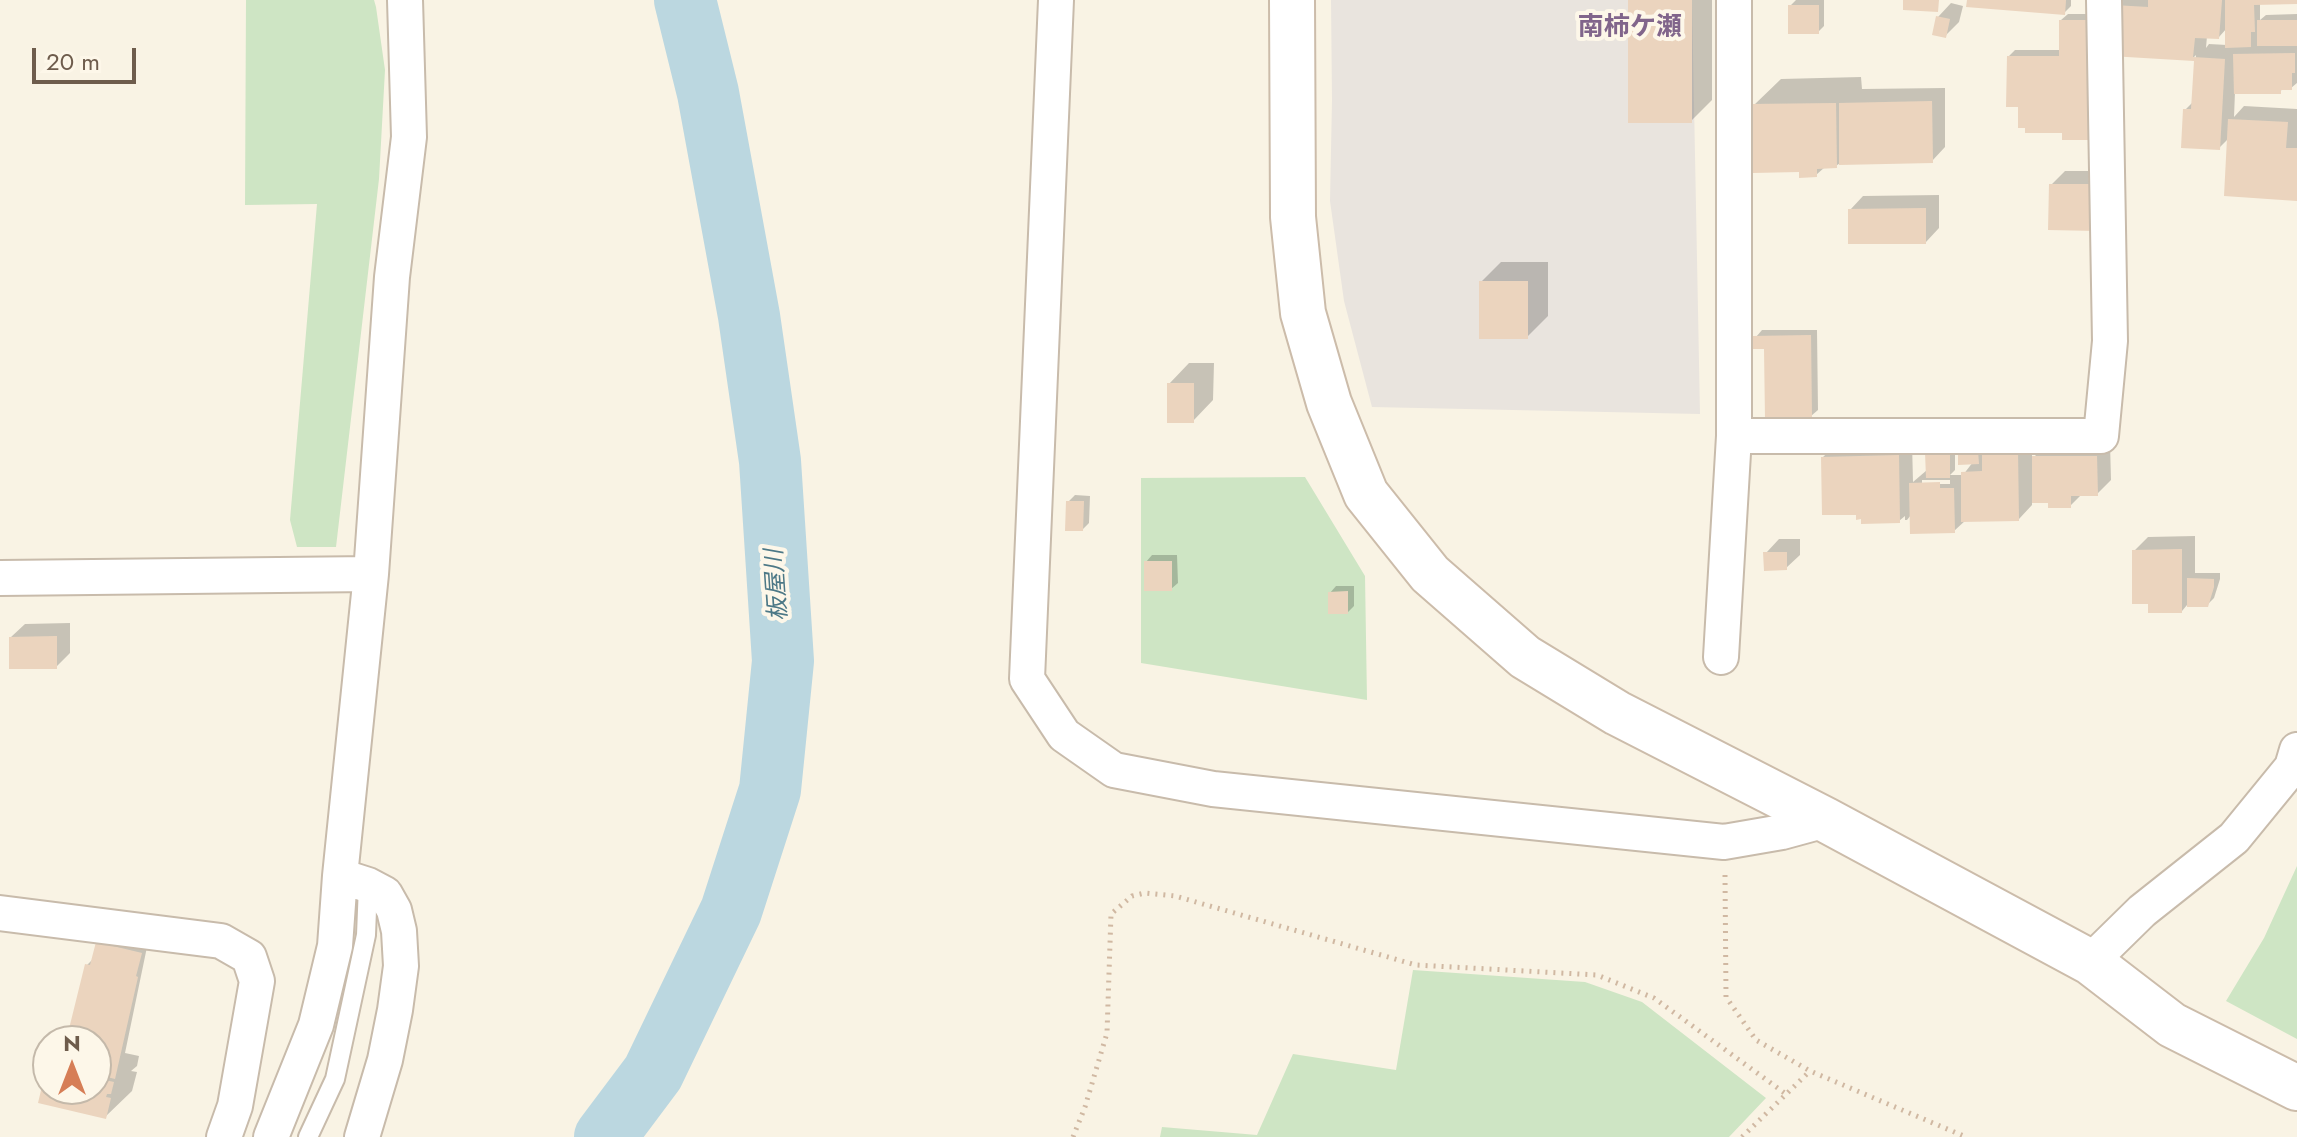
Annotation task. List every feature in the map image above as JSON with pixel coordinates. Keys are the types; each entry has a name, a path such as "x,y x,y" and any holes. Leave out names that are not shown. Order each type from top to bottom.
{"street":[{"path":"271,1137 316,1025 354,880 392,277 409,137 405,0"},
{"path":"1056,0 1027,679 1064,735 1114,770 1213,789 1724,842 1782,832 1826,820"},
{"path":"1292,0 1293,217 1303,313 1329,403 1366,494 1430,574 1525,657 1617,713 1826,820 2090,962 2172,1025 2297,1088"},
{"path":"1721,657 1734,436 1734,0"},
{"path":"1734,436 2101,436 2110,341 2104,0"},
{"path":"0,578 371,574"},
{"path":"2090,962 2142,911 2234,838 2292,767 2297,750"},
{"path":"354,880 385,894 394,910 401,966 385,1060 362,1137"},
{"path":"0,913 221,941 249,957 257,981 235,1106 224,1137"}],"lane":[{"path":"308,1137 335,1079 366,935 354,880"}],"path":[{"path":"1724,842 1726,997 1756,1040 1810,1071 1966,1137"},
{"path":"1073,1137 1107,1033 1111,914 1132,896 1145,893 1175,896 1416,965 1597,975 1654,998 1786,1094"},
{"path":"1742,1137 1810,1071"}],"shaded area":[{"path":"1331,0 1692,0 1700,414 1372,407 1344,301 1330,201"}],"green space":[{"path":"246,0 374,0 376,7 385,70 379,179 336,547 297,547 290,520 317,204 245,205"},
{"path":"1305,477 1365,576 1367,700 1141,663 1141,478"},
{"path":"2297,866 2297,1039 2226,1001 2264,938"},
{"path":"1413,970 1585,982 1642,1002 1766,1098 1729,1137 1160,1137 1162,1127 1257,1135 1293,1054 1396,1070"}],"building":[{"path":"1628,0 1692,0 1692,123 1628,123"},
{"path":"1903,0 1939,0 1938,12 1903,10"},
{"path":"1967,0 2066,0 2065,15 1966,7"},
{"path":"2148,0 2222,0 2219,39 2195,38 2193,57 2225,59 2220,150 2181,148 2183,109 2191,109 2194,61 2110,56 2113,5 2148,7"},
{"path":"2225,0 2297,0 2297,4 2254,5 2255,32 2251,32 2251,47 2225,48"},
{"path":"1788,5 1819,5 1819,34 1788,34"},
{"path":"1936,16 1950,19 1946,38 1932,35"},
{"path":"2059,20 2088,20 2088,83 2102,83 2101,131 2088,131 2088,140 2062,140 2062,133 2025,133 2025,128 2018,128 2018,107 2006,107 2007,56 2059,56"},
{"path":"2257,20 2297,20 2297,46 2257,46"},
{"path":"2295,53 2292,90 2281,90 2281,94 2234,94 2233,54"},
{"path":"1932,101 1933,163 1839,165 1839,103"},
{"path":"1836,103 1837,168 1817,169 1817,177 1799,178 1799,172 1753,173 1752,104"},
{"path":"2228,119 2288,122 2286,148 2297,148 2297,201 2224,196"},
{"path":"2049,184 2097,184 2097,231 2048,230"},
{"path":"1926,208 1926,244 1848,244 1848,209"},
{"path":"1479,281 1528,281 1528,339 1479,339"},
{"path":"1811,335 1812,418 1765,419 1764,349 1753,349 1753,336"},
{"path":"1167,383 1194,383 1194,423 1167,423"},
{"path":"1950,451 1950,478 1926,478 1925,452"},
{"path":"1978,451 1979,464 1958,465 1958,452"},
{"path":"2018,452 2019,521 1961,522 1961,472 1982,471 1982,453"},
{"path":"1899,455 1900,523 1861,524 1861,519 1856,520 1856,515 1822,515 1821,457"},
{"path":"2032,456 2097,456 2098,496 2071,496 2071,508 2048,508 2048,503 2032,503"},
{"path":"1940,482 1940,488 1954,488 1955,533 1910,534 1909,483"},
{"path":"1066,501 1084,501 1083,531 1065,531"},
{"path":"2182,549 2182,613 2148,613 2148,604 2132,604 2132,550"},
{"path":"1763,552 1787,552 1787,570 1764,571"},
{"path":"1144,561 1172,561 1172,591 1144,591"},
{"path":"2187,578 2214,579 2208,607 2187,607"},
{"path":"1348,591 1348,614 1328,614 1328,592"},
{"path":"57,636 57,669 9,669 9,637"},
{"path":"96,942 142,953 115,1079 112,1078 112,1025 70,1025 85,964 90,965"},
{"path":"46,1105 109,1105 106,1119"}],"waterway":[{"name":"板屋川","path":"605,1137 653,1073 731,911 770,790 783,661 770,461 749,316 708,93 685,0"}],"district":[{"name":"南柿ケ瀬","path":"1630,29"}]}
